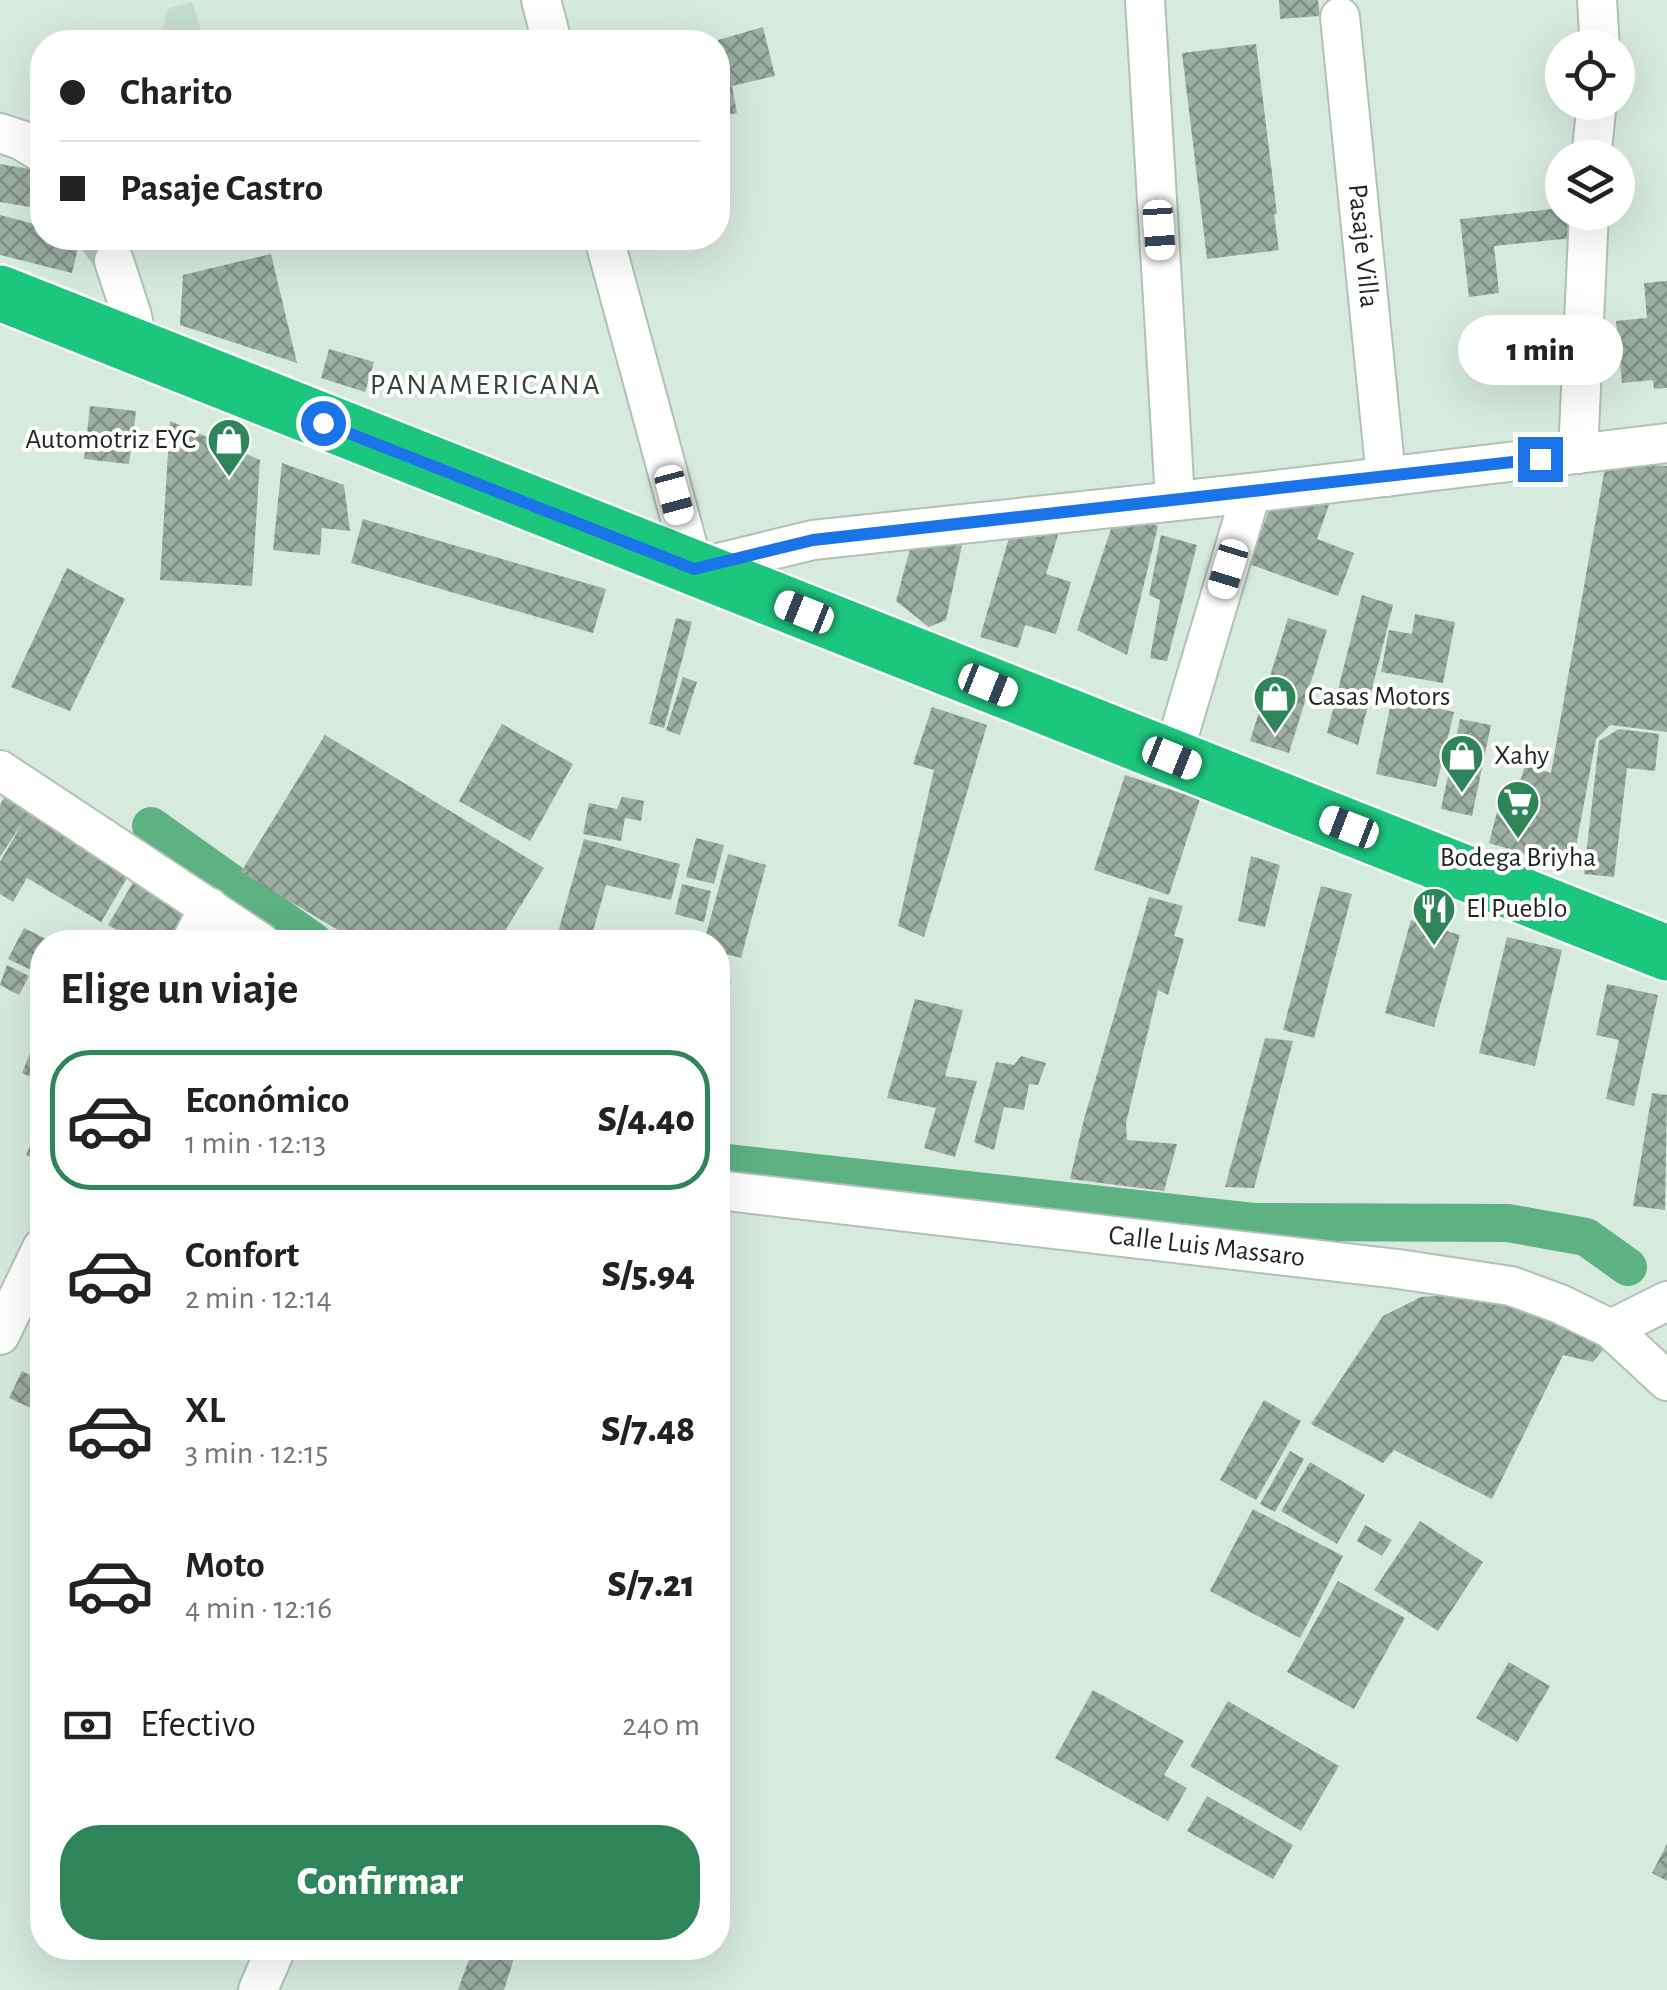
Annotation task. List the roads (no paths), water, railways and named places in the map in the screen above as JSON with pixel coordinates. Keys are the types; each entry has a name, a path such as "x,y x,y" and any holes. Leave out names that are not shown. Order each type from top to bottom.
{"highway":[{"path":"0,292 1667,953"}],"street":[{"path":"541,0 549,30"},
{"path":"1145,0 1175,499"},
{"path":"1597,0 1599,30"},
{"name":"Pasaje Villa","path":"1340,17 1386,477"},
{"path":"0,134 30,146"},
{"path":"1578,454 1588,230"},
{"path":"607,250 694,569 813,540 1667,443"},
{"path":"114,261 138,348"},
{"path":"1172,758 1250,493"},
{"path":"0,770 243,930"},
{"path":"198,930 209,907"},
{"name":"Calle Luis Massaro","path":"730,1191 1511,1286 1611,1329 1667,1382"},
{"path":"0,1334 30,1273"},
{"path":"1611,1329 1667,1300"},
{"path":"258,1990 271,1960"}],"waterway":[{"path":"151,826 297,930"},
{"path":"730,1163 1253,1222 1508,1223 1586,1237 1628,1267"}],"tunnel":[{"path":"106,250 114,261"}],"place":[{"name":"Automotriz EYC","path":"229,478"},
{"name":"Casas Motors","path":"1275,735"},
{"name":"Xahy","path":"1462,794"},
{"name":"Bodega Briyha","path":"1518,840"},
{"name":"El Pueblo","path":"1434,947"}],"district":[{"name":"PANAMERICANA","path":"486,385"}]}
